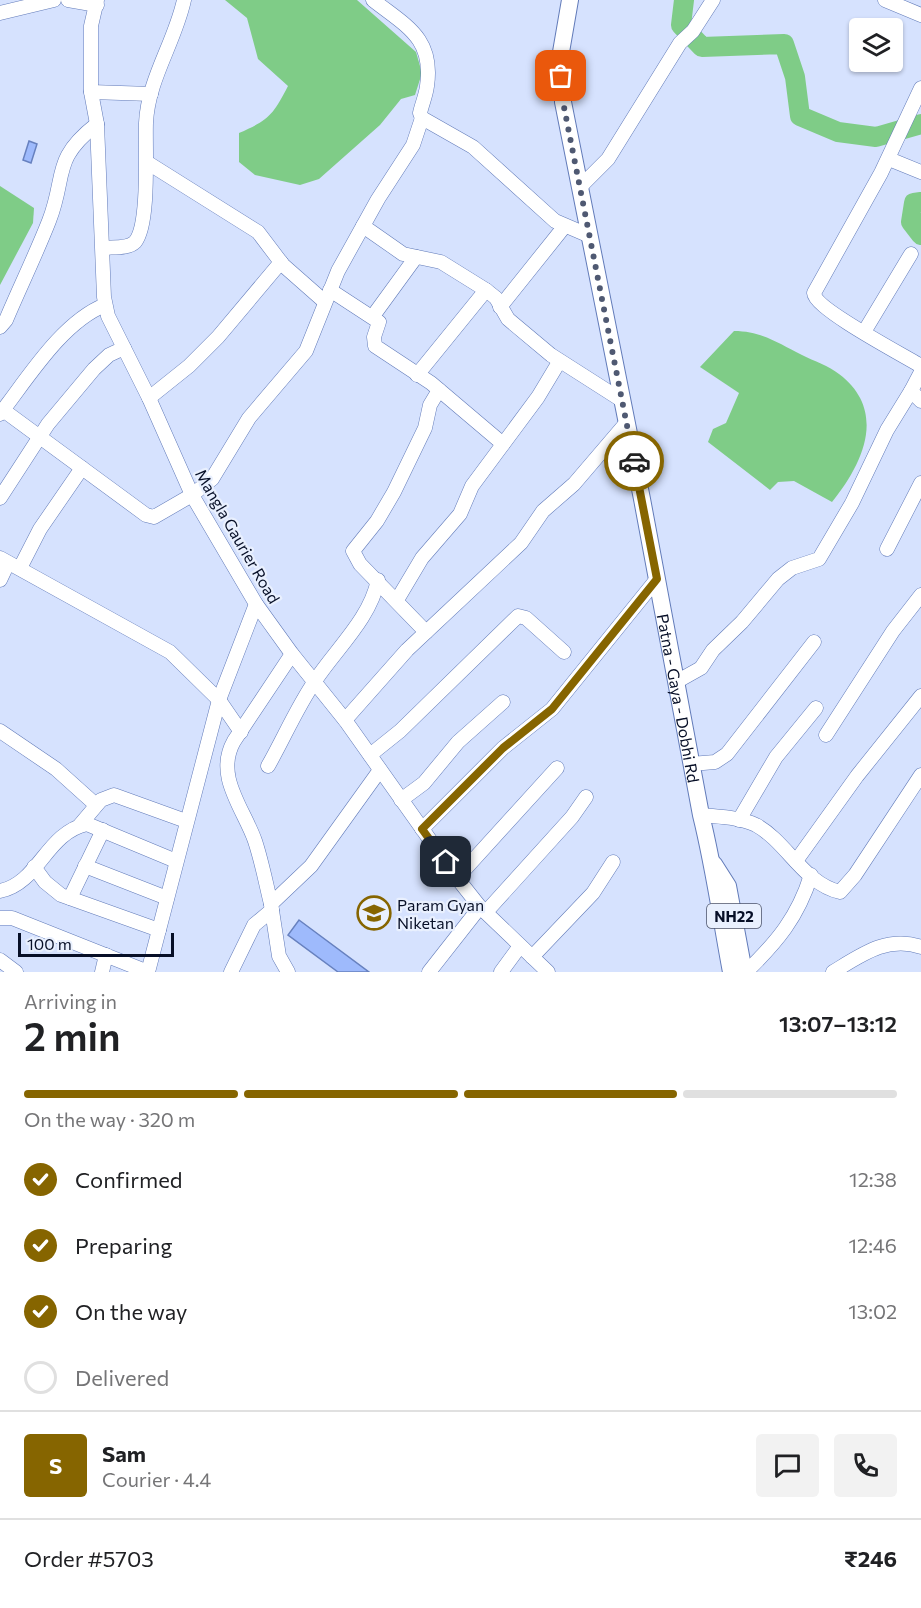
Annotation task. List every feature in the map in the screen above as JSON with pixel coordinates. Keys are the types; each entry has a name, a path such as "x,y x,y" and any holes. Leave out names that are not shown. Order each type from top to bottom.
{"main road":[{"name":"Patna - Gaya - Dobhi Rd","path":"570,0 563,34 561,76 563,102 623,401 701,815 713,863 715,891 731,972"},
{"name":"Patna - Gaya - Dobhi Rd","path":"713,863 728,886 745,972"}],"street":[{"path":"0,13 54,0"},
{"path":"68,0 97,3"},
{"path":"104,248 129,246 135,241 140,231 147,163 146,120 151,94 184,0"},
{"path":"105,305 87,314 71,327 2,412 39,435 82,468 154,517 192,495 212,479 249,418 306,351 327,296 363,226 413,145 422,118 420,113 428,84 428,53 412,32 373,0"},
{"path":"581,186 608,159 713,0"},
{"path":"885,0 916,9"},
{"name":"Mangla Gaurier Road","path":"97,3 91,26 91,92 97,124 105,305 192,495 256,604 370,754 457,878 483,910 548,972"},
{"path":"921,88 889,159 814,293 818,303 921,366"},
{"path":"91,92 151,94"},
{"path":"422,118 473,147 544,214 564,227 590,236"},
{"path":"0,327 6,320 50,218 59,177 70,150 97,124"},
{"path":"889,159 921,172"},
{"path":"147,163 258,232 281,262 327,296 372,316 379,322 374,337 375,346 439,390 503,444"},
{"path":"363,226 394,249 416,257 441,262 486,290 496,298 508,319 559,362 623,401"},
{"path":"500,307 564,227"},
{"path":"864,332 911,254"},
{"path":"372,316 416,257"},
{"path":"149,398 189,366 218,337 281,262"},
{"path":"417,375 486,290"},
{"path":"0,498 39,435 93,369 124,348"},
{"path":"397,600 422,558 460,513 472,486 559,362"},
{"path":"676,682 701,668 712,650 741,622 778,579 792,567 819,559 852,503 887,430 916,396 921,372"},
{"path":"426,632 360,564 353,551 377,521 399,483 425,428 430,405 439,390"},
{"path":"345,720 426,632 521,543 543,511 574,484 627,422"},
{"path":"0,580 9,563 40,529 82,468"},
{"path":"887,549 921,483"},
{"path":"9,563 165,648 182,661 219,700 241,732"},
{"path":"422,829 503,748 552,709 657,579"},
{"path":"268,766 314,681 362,616 376,591 378,580"},
{"path":"826,735 893,631 921,595"},
{"path":"0,918 12,918 148,972 219,700 256,604"},
{"path":"370,754 400,731 518,616 526,618 564,652"},
{"path":"691,764 716,762 727,754 814,642"},
{"path":"288,972 279,957 271,907 252,832 229,782 228,756 292,654"},
{"path":"796,861 857,776 921,696"},
{"path":"401,800 424,783 458,741 503,702"},
{"path":"739,819 776,757 816,708"},
{"path":"0,731 56,769 96,805"},
{"path":"457,878 557,768"},
{"path":"231,972 254,925 311,866 380,770"},
{"path":"701,815 739,819 757,826 811,875 834,891 840,892 921,775"},
{"path":"79,826 96,805 107,796 120,796 186,822"},
{"path":"429,972 483,910 572,817 586,797"},
{"path":"0,891 11,888 34,867 65,832 87,824 176,861"},
{"path":"70,898 103,830"},
{"path":"532,957 593,893 613,862"},
{"path":"85,866 167,898"},
{"path":"34,867 54,890 159,930"},
{"path":"745,972 769,950 792,919 802,903 811,875"},
{"path":"833,972 886,944 900,941 921,947"},
{"path":"501,972 520,946"},
{"path":"102,972 106,955"},
{"path":"0,960 16,972"}],"shaded area":[{"path":"225,0 357,0 416,52 422,73 415,95 401,99 380,125 319,179 300,185 255,175 239,162 239,133 269,116 288,86 258,59 247,18"},
{"path":"0,186 34,208 33,223 0,285"},
{"path":"734,331 761,335 831,368 854,389 863,404 866,438 861,455 832,502 794,481 778,482 770,490 708,442 713,429 726,423 739,393 700,367"}],"building":[{"path":"29,141 37,144 31,163 23,160"},
{"path":"299,920 369,972 338,972 288,935"}],"waterway":[{"path":"684,0 681,25 702,47 784,44 795,77 800,116 838,132 876,137 921,124"},
{"path":"921,202 914,203 911,222 921,235"}],"way so far":[{"path":"561,76 563,102 634,461"}],"place":[{"name":"Param Gyan Niketan","path":"374,913"}],"route":[{"path":"446,862 422,829 503,748 552,709 657,579 634,461"}]}
